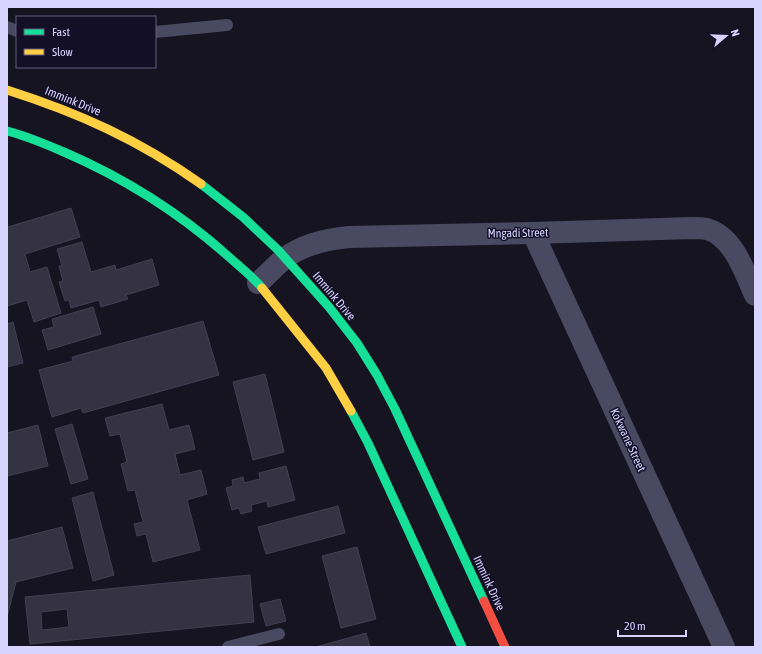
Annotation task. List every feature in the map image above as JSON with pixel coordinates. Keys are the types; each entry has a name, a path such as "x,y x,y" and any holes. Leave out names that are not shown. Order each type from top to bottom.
{"main road":[{"name":"Immink Drive","path":"7,90 48,103 90,120 128,139 169,163 244,217 286,257 329,306 356,342 375,371 395,408 506,647"},
{"path":"7,131 26,136 80,159 122,180 180,217 210,240 258,283 326,368 346,401 368,443 462,647"}],"street":[{"name":"Mngadi Street","path":"258,283 286,257 316,242 332,239 349,237 692,228 707,229 720,236 731,246 755,295"},
{"name":"Kokwane Street","path":"533,233 724,647"}],"lane":[{"path":"156,32 227,25"},
{"path":"228,647 279,634"}],"building":[{"path":"71,208 80,237 25,254 30,272 47,267 61,313 34,322 27,300 7,306 7,222 8,227"},
{"path":"82,242 91,272 115,265 116,270 152,259 159,285 126,295 128,299 101,307 99,300 71,308 69,300 65,301 59,282 63,281 59,266 62,266 57,249"},
{"path":"93,307 101,334 48,350 42,330 54,327 52,319"},
{"path":"203,321 219,375 83,413 81,408 52,417 39,370 73,361 72,357"},
{"path":"13,322 23,363 7,367 7,324"},
{"path":"265,374 284,452 253,460 233,382"},
{"path":"162,404 169,430 189,425 195,449 175,454 180,475 201,470 207,494 187,500 200,550 153,562 146,534 137,536 134,524 143,522 135,490 128,491 121,464 127,462 120,434 110,436 105,418"},
{"path":"72,424 88,479 71,484 55,429"},
{"path":"38,425 48,466 7,476 7,433"},
{"path":"286,466 295,500 268,507 267,501 251,505 252,511 241,514 239,508 232,510 226,488 233,486 232,480 243,477 244,483 260,479 259,473"},
{"path":"93,492 114,575 93,581 72,498"},
{"path":"338,506 345,533 266,554 258,527"},
{"path":"62,527 73,568 16,582 7,617 7,541"},
{"path":"357,547 376,619 341,628 322,556"},
{"path":"250,575 254,622 30,644 25,597","holes":["67,609 69,627 42,630 41,612"]},
{"path":"280,599 286,621 266,626 260,604"},
{"path":"366,633 370,647 316,647"}],"traffic: fast":[{"path":"7,131 36,140 64,152 130,185 171,211 191,226 251,276 262,288"},
{"path":"201,184 243,217 278,250 329,307 357,343 377,375 395,409 484,601"},
{"path":"351,411 368,443 462,647"}],"traffic: slow":[{"path":"7,90 59,108 108,129 155,154 201,184"},
{"path":"262,288 326,368 351,411"}],"traffic: jam":[{"path":"484,601 505,647"}]}
